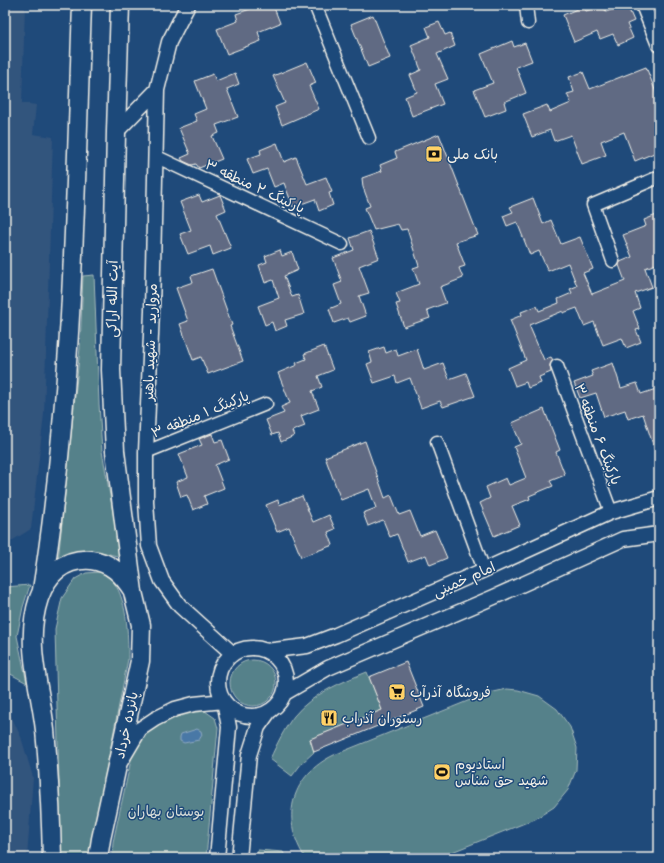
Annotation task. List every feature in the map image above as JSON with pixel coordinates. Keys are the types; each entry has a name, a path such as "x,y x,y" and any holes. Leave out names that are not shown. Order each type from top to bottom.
{"main road":[{"path":"42,590 50,539 68,356 82,5"},
{"name":"آیت الله اراکی","path":"120,5 111,370 115,452 133,592"},
{"path":"52,858 45,729 33,659 33,623 36,606 49,577 71,562 80,560 104,562 116,570 133,592"},
{"name":"پانزده خرداد","path":"98,858 140,661 141,625 133,592"}],"street":[{"path":"315,5 369,138"},
{"path":"526,5 528,23"},
{"path":"643,5 659,44"},
{"name":"مروارید - شهید باهنر","path":"186,6 169,42 157,90 152,311 146,452 146,502 149,546 162,581 180,606 233,654"},
{"path":"116,132 157,90"},
{"name":"پارکینگ ۲ منطقه ۳","path":"155,156 342,244"},
{"path":"613,261 593,205 659,177"},
{"name":"پارکینگ ۶ منطقه ۳","path":"557,366 611,512"},
{"name":"پارکینگ ۱ منطقه ۳","path":"146,452 266,404"},
{"path":"437,442 484,570"},
{"name":"امام خمینی","path":"266,651 307,646 336,635 611,512 659,498"},
{"name":"امام خمینی","path":"285,693 328,668 494,597 623,539 659,534"},
{"path":"217,858 230,727 224,701 218,684 219,675 222,667 233,654 249,648 258,648 275,656 283,669 287,683 285,693 281,701 268,713 258,727 249,755 239,858"},
{"path":"117,768 140,729 155,719 175,709 194,704 224,701"},
{"path":"224,701 230,708 239,714 258,716 268,713"}],"shaded area":[{"path":"5,5 25,5 22,103 36,105 33,134 53,137 44,414 31,529 5,545"},
{"path":"5,703 21,737 33,777 27,858 5,858"},
{"path":"197,729 201,731 202,735 199,740 184,743 180,741 181,734"}],"green space":[{"path":"94,275 102,451 121,557 96,551 89,551 75,553 58,561 80,348 83,276"},
{"path":"99,572 110,578 116,586 124,605 128,639 128,659 89,858 61,858 55,629 62,598 75,579 86,573"},
{"path":"30,585 23,607 17,636 27,683 5,671 5,587"},
{"path":"258,660 262,661 272,670 275,674 275,692 266,702 258,706 248,706 240,702 231,692 230,678 234,670 244,661"},
{"path":"367,672 382,710 310,739 314,752 302,763 292,776 270,759 287,726 301,708 318,695"},
{"name":"استادیوم شهید حق شناس","path":"507,689 518,690 539,696 557,709 570,727 577,748 576,770 568,790 554,807 535,819 437,858 306,858 304,856 297,841 293,827 292,812 294,798 300,785 308,774 320,763 334,755 485,694"},
{"name":"بوستان بهاران","path":"192,705 215,718 218,728 206,858 112,858 113,842 135,742 145,727"},
{"path":"258,850 283,852 286,858 257,858"}],"building":[{"path":"249,5 273,5 280,23 258,32 261,41 227,54 217,29 238,21 236,14 250,9"},
{"path":"603,5 606,12 623,5 627,5 634,21 627,24 633,38 618,45 613,34 600,39 597,32 574,42 563,15 584,6 586,11"},
{"path":"373,15 390,58 368,67 351,24"},
{"path":"439,22 445,35 450,33 455,46 437,54 448,79 435,84 443,104 412,116 405,97 417,92 410,75 421,70 411,45 430,37 426,27"},
{"path":"512,41 514,47 525,43 532,61 516,67 526,93 504,102 506,109 485,117 474,90 493,83 481,54"},
{"path":"307,62 316,83 309,86 319,109 282,125 275,107 285,103 273,76"},
{"path":"646,67 659,100 659,151 635,161 624,132 601,141 606,155 582,164 571,135 554,141 550,130 532,137 523,114 547,105 550,112 571,103 567,94 574,92 569,77 583,72 590,89"},
{"path":"235,73 239,84 227,89 238,117 216,125 219,133 212,136 222,159 199,168 196,164 192,165 183,161 181,158 190,154 179,128 197,121 194,114 206,109 195,81 213,74 216,81"},
{"path":"439,134 478,235 456,242 465,266 459,268 463,278 440,287 446,303 427,310 430,318 404,327 396,304 400,303 396,293 419,284 413,268 419,266 407,229 401,230 398,224 374,230 365,208 370,206 363,187 362,178 382,171 380,165 397,158 395,152"},
{"path":"277,143 284,162 296,157 307,184 326,177 332,192 329,193 333,205 319,211 315,199 293,207 284,183 274,187 267,169 253,174 247,159 261,154 260,150"},
{"path":"199,195 202,202 220,195 226,210 217,214 231,248 213,255 210,246 188,254 180,234 191,230 180,202"},
{"path":"533,198 543,224 551,220 561,244 580,237 593,269 583,273 592,294 625,281 619,265 620,262 632,257 623,235 646,226 644,220 659,214 659,243 655,244 659,254 659,263 645,268 652,287 635,293 640,308 633,311 640,329 636,330 641,342 626,348 622,338 603,345 594,322 584,326 577,308 563,313 563,311 529,325 544,360 551,357 553,360 550,365 551,372 539,377 541,383 528,388 526,382 515,386 508,368 526,360 510,320 522,315 521,312 537,306 539,311 559,303 558,299 572,293 570,289 577,286 568,263 548,271 539,251 530,255 517,222 507,226 503,216 513,212 510,207"},
{"path":"369,231 379,258 359,266 369,293 359,296 366,316 350,322 348,318 334,323 329,309 341,304 334,285 342,282 333,258 354,250 350,238"},
{"path":"280,250 282,256 292,252 298,270 284,276 292,297 298,295 304,314 285,320 287,326 275,331 272,322 265,325 258,306 279,298 273,280 265,283 259,265 267,262 265,256"},
{"path":"212,269 243,361 208,374 201,357 193,360 180,324 188,321 176,288 193,282 191,276"},
{"path":"324,346 333,370 318,376 322,387 312,391 319,409 301,416 305,426 292,431 294,436 281,442 278,433 272,435 266,420 284,413 281,407 290,403 278,373 297,365 296,363 306,359 304,354"},
{"path":"384,347 386,353 396,349 398,356 417,349 424,370 443,363 449,379 466,373 475,396 443,407 440,401 421,408 410,378 397,383 395,376 374,383 367,364 372,362 369,352"},
{"path":"613,363 621,388 637,383 641,394 659,388 659,457 657,457 643,414 628,419 625,410 604,417 596,393 580,398 574,383 593,376 591,371"},
{"path":"544,409 560,450 556,452 565,475 550,481 553,486 529,496 530,499 512,506 520,525 494,536 480,503 490,498 486,487 506,478 509,485 526,478 514,447 521,444 512,423"},
{"path":"212,434 215,442 222,440 229,459 215,465 224,488 204,496 207,504 193,510 187,495 181,497 176,482 188,477 179,454 202,445 199,439"},
{"path":"365,441 385,498 391,495 399,515 410,511 420,536 435,530 447,558 430,565 426,555 408,562 397,534 390,537 383,520 368,526 363,513 376,508 369,489 341,500 325,457"},
{"path":"302,496 313,522 329,515 335,529 328,532 333,545 301,557 289,527 277,532 266,505 278,500 279,505"},
{"name":"فروشگاه آذرآب","path":"406,662 424,707 314,752 310,739 382,710 369,677"}],"place":[{"name":"بانک ملی","path":"434,154"},
{"name":"فروشگاه آذرآب","path":"397,692"},
{"name":"رستوران آذراب","path":"329,718"},
{"name":"استادیوم شهید حق شناس","path":"442,772"}]}
